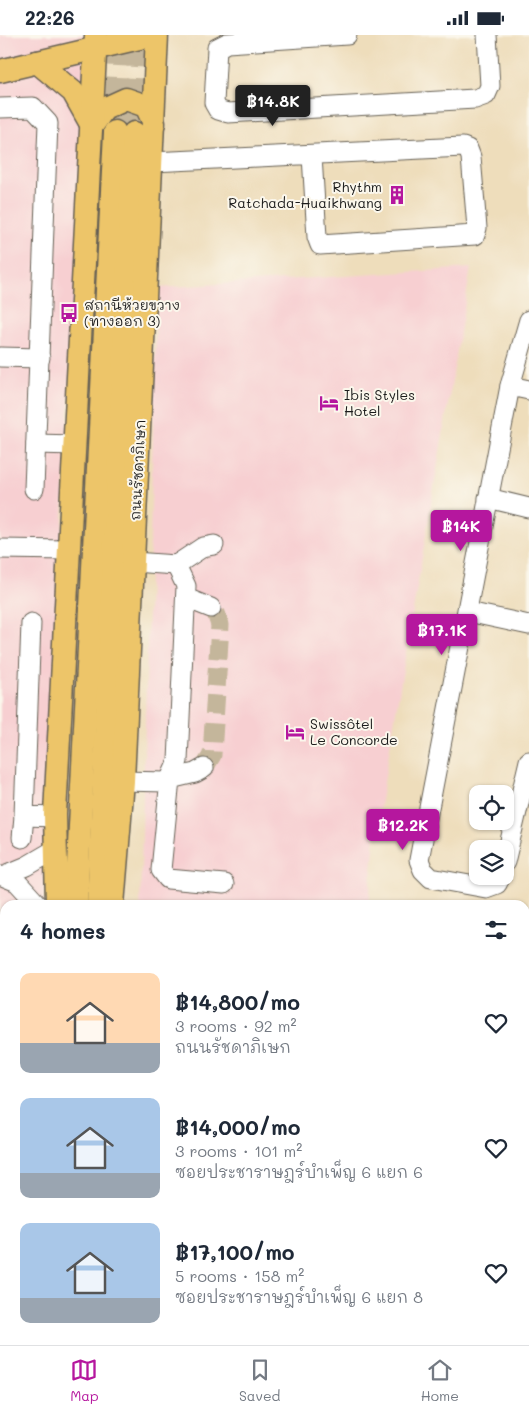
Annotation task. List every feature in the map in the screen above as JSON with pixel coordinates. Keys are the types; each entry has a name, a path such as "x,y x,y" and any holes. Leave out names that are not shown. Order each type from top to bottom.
{"main road":[{"path":"0,71 37,62 96,41 152,35"},
{"name":"ถนนรัชดาภิเษก","path":"76,900 135,130 157,35"},
{"path":"57,900 55,817 96,41"},
{"path":"37,62 73,92 92,126"},
{"path":"92,126 104,109 126,99 146,106 135,130"},
{"name":"ถนนรัชดาภิเษก","path":"113,900 123,781 152,162 135,130"},
{"name":"ถนนรัชดาภิเษก","path":"98,900 135,130"}],"street":[{"path":"347,35 227,43 217,48 214,103 218,110 228,113 475,99 486,95 490,86 487,35"},
{"path":"0,108 33,107 48,123 34,489"},
{"path":"152,162 312,156 463,147 468,149 471,157 477,228 475,235 320,245 317,237 312,156"},
{"path":"469,885 431,877 422,870 419,860 510,386 529,320"},
{"path":"0,357 40,358"},
{"path":"510,386 529,390"},
{"path":"36,444 75,445"},
{"path":"488,498 529,507"},
{"path":"133,562 176,565 203,547 214,545"},
{"path":"0,549 69,550"},
{"path":"176,565 186,586 179,759 170,779 161,870 168,879 224,884"},
{"path":"186,598 211,608"},
{"path":"468,612 529,625"},
{"path":"22,838 31,623"},
{"path":"510,840 529,761"},
{"path":"123,781 160,782 195,773 204,768"},
{"path":"24,816 55,817"},
{"path":"2,875 27,866 56,849"},
{"path":"2,875 17,882 33,900"},
{"path":"471,885 486,888 494,885"}],"shaded area":[{"path":"0,35 88,35 43,900 0,900"},
{"path":"471,268 375,836 369,900 140,900 157,288"}],"tunnel":[{"path":"115,132 119,35"},
{"path":"134,133 139,35"},
{"path":"204,768 212,755 220,625 215,610 211,608"}],"place":[{"name":"Rhythm Ratchada-Huaikhwang","path":"397,195"},
{"name":"สถานีห้วยขวาง (ทางออก 3)","path":"69,313"},
{"name":"Ibis Styles Hotel","path":"329,403"},
{"name":"Swissôtel Le Concorde","path":"295,732"}]}
